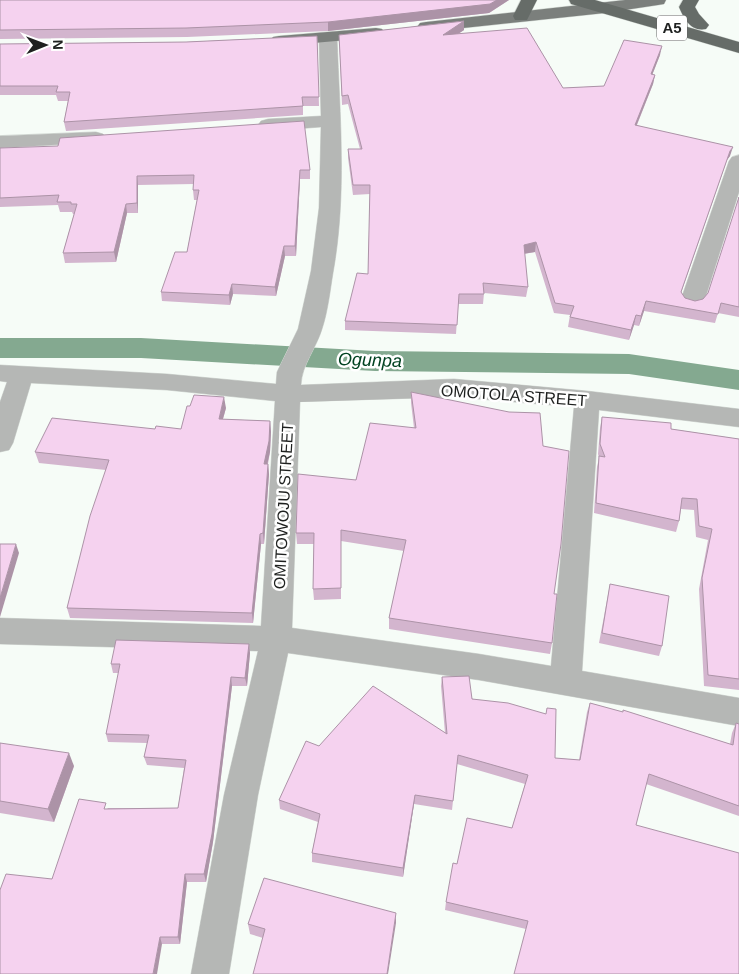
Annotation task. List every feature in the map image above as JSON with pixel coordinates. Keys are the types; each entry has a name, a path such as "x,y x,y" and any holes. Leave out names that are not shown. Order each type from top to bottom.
{"highway":[{"path":"521,16 529,0"},
{"name":"A5","path":"576,0 609,4 739,48"},
{"path":"691,0 688,6 691,16 700,25"},
{"name":"A5","path":"631,5 739,36"}],"main road":[{"path":"264,42 328,38 609,4 631,5 658,0"}],"street":[{"name":"OMITOWOJU STREET","path":"210,974 241,795 276,639 289,383 310,329 322,271 330,208 331,121 328,38"},
{"path":"254,126 331,121"},
{"path":"0,142 118,136"},
{"path":"692,302 739,162"},
{"path":"0,443 11,373"},
{"name":"OMOTOLA STREET","path":"11,373 167,382 289,383 454,388 587,400 739,418"},
{"path":"565,682 587,400"},
{"path":"0,631 276,639 479,667 739,712"}],"building":[{"path":"0,0 497,0 490,4 328,22 186,28 0,30"},
{"path":"464,21 443,35 527,28 563,88 604,86 624,40 662,46 651,74 655,75 635,125 733,147 681,292 685,298 695,301 703,299 708,293 739,197 739,307 721,303 718,314 646,301 641,316 636,315 631,330 570,317 574,306 555,303 536,242 524,245 528,287 483,283 484,294 459,294 457,325 345,321 357,273 368,274 370,185 353,185 348,149 362,149 348,95 342,96 339,35"},
{"path":"317,36 319,97 302,97 303,106 64,122 70,92 56,92 58,86 0,86 0,44 186,42"},
{"path":"304,121 310,170 300,170 295,246 284,246 275,287 232,284 229,295 161,292 175,252 187,252 199,190 193,190 194,175 137,176 137,203 126,204 114,252 63,253 77,204 57,202 59,195 0,198 0,148 58,146 60,138"},
{"path":"411,392 509,412 540,413 543,446 569,451 561,544 554,594 557,594 552,643 389,618 406,540 341,530 341,588 313,589 314,533 296,533 298,474 356,480 370,423 416,428"},
{"path":"194,395 224,397 219,419 270,421 269,441 264,464 268,464 263,533 260,534 252,613 67,608 90,516 109,460 35,452 52,418 155,429 156,426 181,429 187,406 190,406"},
{"path":"602,417 671,423 671,429 739,439 739,679 708,675 702,578 712,529 699,526 697,499 682,498 679,521 596,503 599,456 605,457 600,444"},
{"path":"0,544 16,544 0,598"},
{"path":"610,584 669,596 662,646 602,633"},
{"path":"116,640 249,644 245,678 231,677 212,834 204,874 185,874 178,937 160,937 153,974 0,974 0,890 6,874 52,879 79,799 106,803 104,809 178,808 186,760 144,757 149,735 106,734 120,664 111,664"},
{"path":"469,676 472,699 508,703 546,714 547,708 556,709 555,758 580,760 590,703 623,712 623,710 733,745 736,723 739,724 739,806 649,774 636,825 739,853 739,974 514,974 528,921 446,902 453,863 457,864 467,818 512,828 528,775 458,755 453,801 415,795 403,868 312,853 320,814 279,800 306,741 319,746 373,686 447,734 442,677"},
{"path":"0,743 69,753 48,809 0,801"},
{"path":"264,878 396,913 387,974 253,974 265,929 248,924"}],"waterway":[{"name":"Ogunpa","path":"0,348 141,348 375,361 629,364 739,380"}]}
